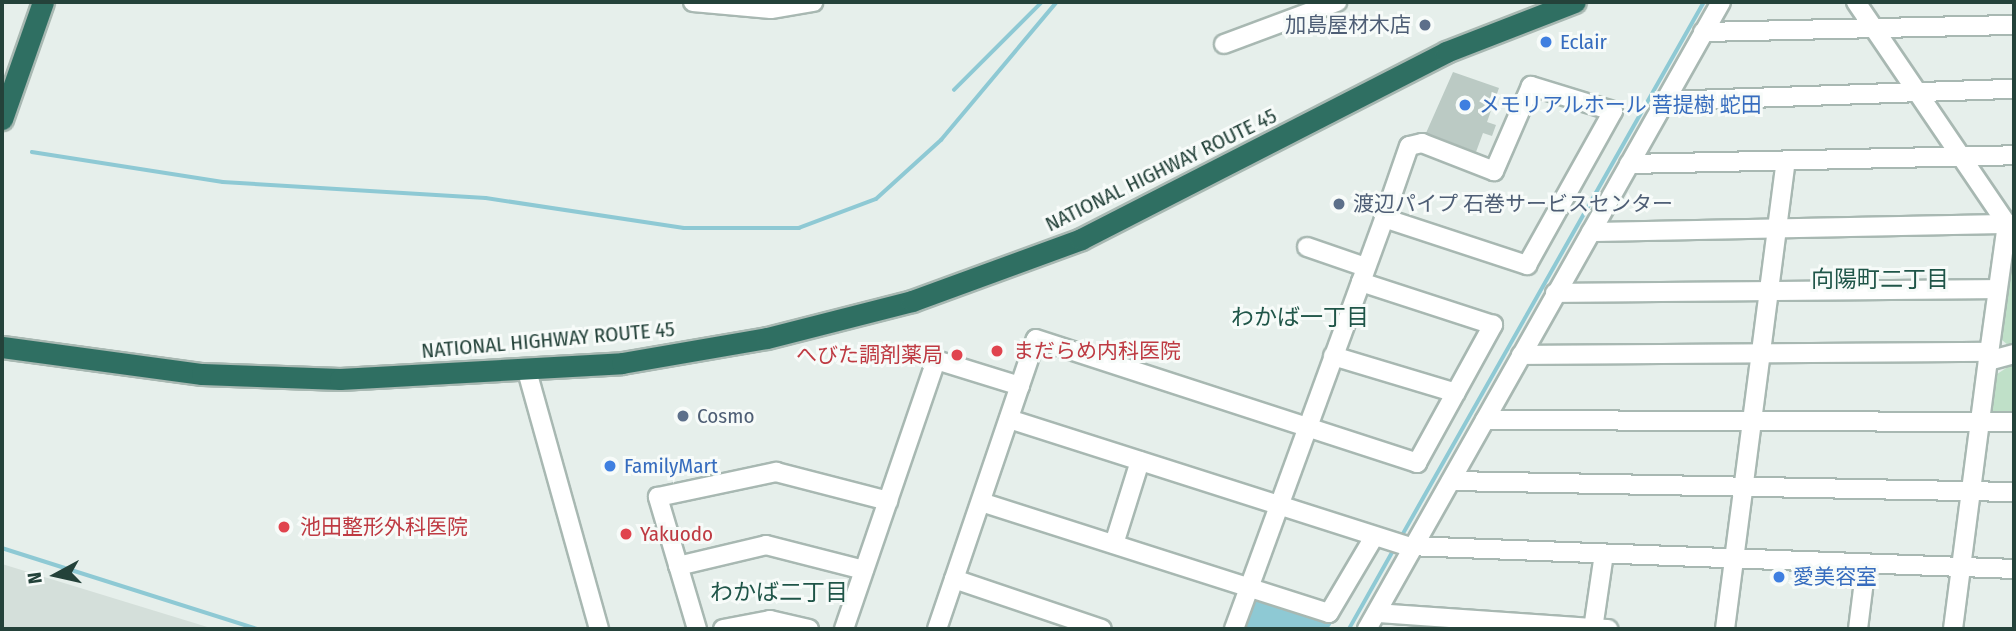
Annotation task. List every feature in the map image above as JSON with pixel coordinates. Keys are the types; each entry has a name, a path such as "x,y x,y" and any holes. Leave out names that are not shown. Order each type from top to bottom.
{"highway":[{"path":"2,119 43,2"},
{"name":"NATIONAL HIGHWAY ROUTE 45","path":"2,347 202,374 340,379 527,371 744,343 965,282 1154,205 1447,52 1575,2"}],"street":[{"path":"693,2 771,9 813,2"},
{"path":"1224,44 1337,2"},
{"path":"1367,629 1411,546 1451,481 1721,2"},
{"path":"1856,2 2010,224 1996,289 1953,629"},
{"path":"1703,32 2014,24"},
{"path":"1234,629 1281,506 1409,146 1422,143 1494,171 1531,86 1613,111 1527,265 1384,218"},
{"path":"1664,101 2014,89"},
{"path":"1629,164 2014,155"},
{"path":"1725,629 1786,161"},
{"path":"1591,232 2010,224"},
{"path":"937,629 1037,339 1417,463 1493,325 1363,274 1307,247"},
{"path":"1555,293 1996,289"},
{"path":"1521,355 2014,354"},
{"path":"1333,356 1456,393"},
{"path":"844,629 936,360 1020,386"},
{"path":"527,371 599,629"},
{"path":"1009,419 1411,546 2014,569"},
{"path":"1485,420 2014,422"},
{"path":"1114,544 1140,461"},
{"path":"697,629 658,498 776,472 888,501"},
{"path":"1451,481 2014,492"},
{"path":"981,502 1329,613 1380,538"},
{"path":"678,566 766,545 864,570"},
{"path":"1593,629 1604,554"},
{"path":"1858,629 1866,565"},
{"path":"954,579 1102,629"},
{"path":"1377,613 1608,629"},
{"path":"723,629 771,620 809,629"}],"shaded area":[{"path":"2,564 214,629 2,629"}],"green space":[{"path":"2014,229 2014,345 2009,346 1995,334"},
{"path":"2014,363 2014,417 1987,413 1991,378"}],"water":[{"path":"1257,599 1332,623 1328,629 1241,629"}],"building":[{"name":"メモリアルホール 菩提樹 蛇田","path":"1453,72 1499,88 1487,122 1496,125 1492,136 1483,133 1476,152 1426,133"}],"waterway":[{"path":"954,90 1042,2"},
{"path":"32,152 223,182 486,198 684,228 799,228 876,199 941,140 1057,2"},
{"path":"1400,539 1704,2"},
{"path":"2,548 257,629"},
{"path":"1349,629 1394,549"}],"place":[{"name":"加島屋材木店","path":"1425,25"},
{"name":"Eclair","path":"1546,42"},
{"name":"メモリアルホール 菩提樹 蛇田","path":"1465,105"},
{"name":"渡辺パイプ 石巻サービスセンター","path":"1339,204"},
{"name":"まだらめ内科医院","path":"997,351"},
{"name":"へびた調剤薬局","path":"957,355"},
{"name":"Cosmo","path":"683,416"},
{"name":"FamilyMart","path":"610,466"},
{"name":"池田整形外科医院","path":"284,527"},
{"name":"Yakuodo","path":"626,534"},
{"name":"愛美容室","path":"1779,577"}],"district":[{"name":"向陽町二丁目","path":"1880,279"},
{"name":"わかば一丁目","path":"1300,317"},
{"name":"わかば二丁目","path":"779,592"}]}
